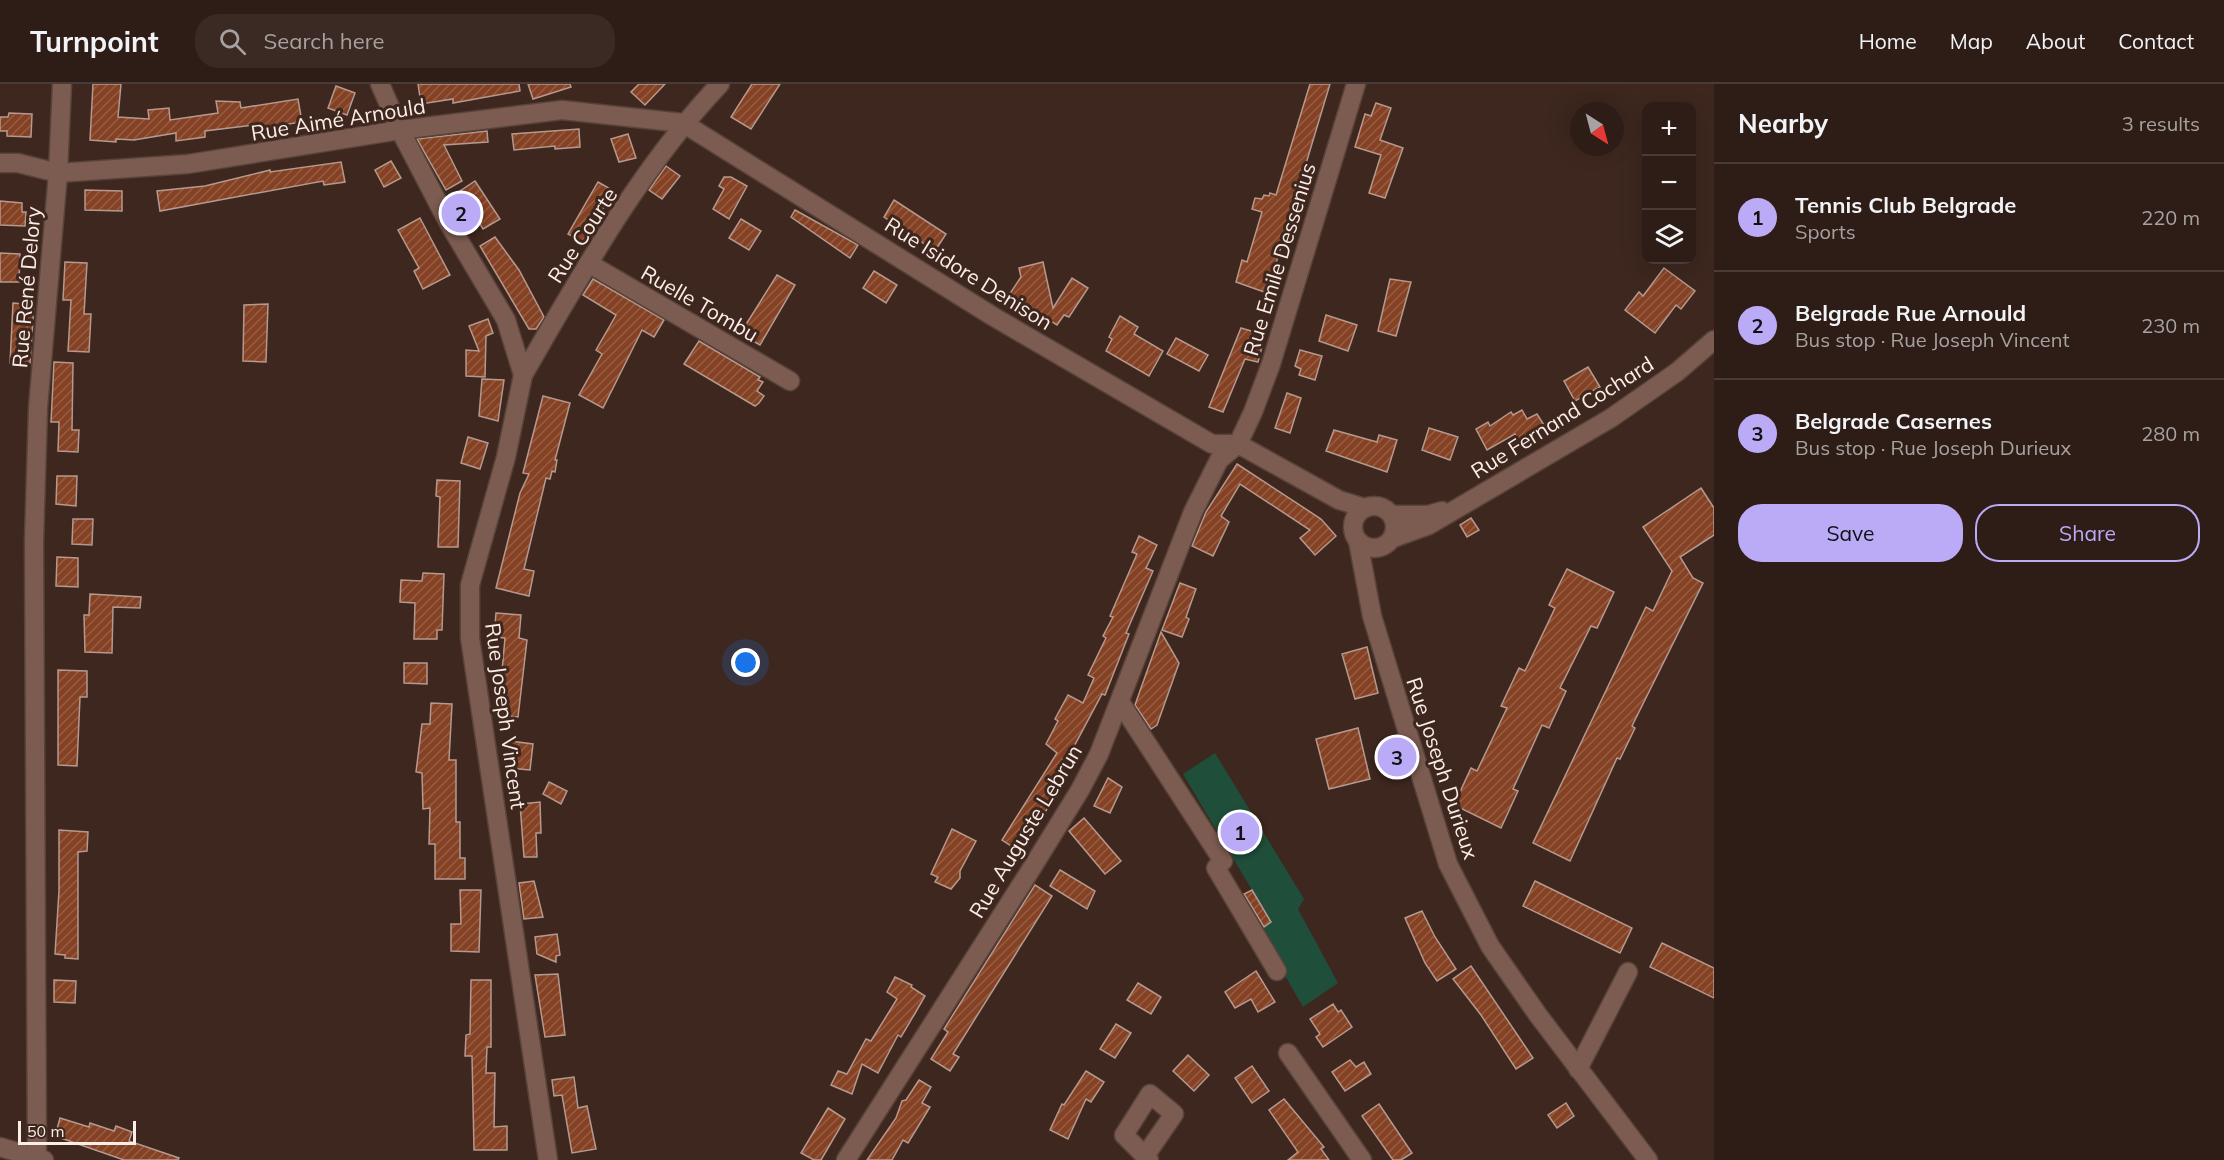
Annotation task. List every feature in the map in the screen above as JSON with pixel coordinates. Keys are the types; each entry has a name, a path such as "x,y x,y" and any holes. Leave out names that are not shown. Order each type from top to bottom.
{"street":[{"name":"Rue René Delory","path":"39,1159 34,542 38,408 58,173 62,84"},
{"name":"Rue Joseph Vincent","path":"380,84 400,130 448,222 506,320 523,375 506,457 470,585 470,638 548,1160"},
{"name":"Rue Courte","path":"523,375 588,263 683,123 720,84"},
{"name":"Rue Emile Dessenius","path":"1238,444 1271,364 1356,84"},
{"name":"Rue Aimé Arnould","path":"0,163 18,163 58,173 188,164 400,130 562,110 683,123"},
{"name":"Rue Isidore Denison","path":"683,123 994,317 1212,444 1238,444"},
{"name":"Ruelle Tombu","path":"588,263 790,381"},
{"name":"Rue Fernand Cochard","path":"1386,543 1429,525 1611,418 1677,372 1714,340"},
{"path":"1238,444 1260,453 1339,500 1359,515"},
{"name":"Rue Auguste Lebrun","path":"846,1160 1080,790 1099,754 1193,512 1219,460 1238,444"},
{"path":"1359,515 1380,506 1392,514 1396,529 1386,543 1365,584"},
{"name":"Rue Fernand Cochard","path":"1392,514 1428,515 1458,506"},
{"path":"1359,515 1354,535 1358,541 1367,547 1386,543"},
{"name":"Rue Joseph Durieux","path":"1358,541 1365,584 1448,864 1490,945 1578,1069 1648,1160"},
{"path":"1120,702 1223,861 1216,868 1277,971"},
{"path":"1578,1069 1628,972"},
{"path":"1288,1053 1362,1160"},
{"path":"0,1147 39,1159"}],"green space":[{"path":"1215,753 1304,899 1298,909 1338,983 1303,1007 1259,930 1271,922 1183,774"}],"building":[{"path":"93,84 121,84 118,117 149,119 148,110 169,108 170,120 218,113 216,101 240,102 241,108 298,99 302,122 263,128 262,124 205,131 205,137 176,141 176,133 134,140 116,139 116,142 90,140"},
{"path":"418,84 519,84 520,91 453,103 453,99 421,104"},
{"path":"528,84 570,84 571,87 533,99"},
{"path":"639,84 665,84 645,105 631,92"},
{"path":"752,84 780,84 751,129 731,117"},
{"path":"1310,84 1330,84 1267,293 1236,282 1242,260 1247,262 1262,212 1252,209 1255,198 1262,199 1264,195 1269,196 1270,193 1276,195"},
{"path":"336,86 355,93 347,115 328,108"},
{"path":"1376,103 1391,108 1380,140 1403,148 1385,198 1369,193 1381,155 1355,147 1365,114 1371,116"},
{"path":"9,113 32,114 31,137 7,136 7,131 0,131 0,117 8,117"},
{"path":"579,129 580,147 555,149 555,146 514,150 512,134"},
{"path":"487,131 488,142 444,145 462,181 446,190 417,139"},
{"path":"628,134 636,158 619,162 611,139"},
{"path":"391,161 401,178 384,187 375,170"},
{"path":"341,162 345,182 324,185 323,181 160,211 157,191 205,186 270,170 270,172"},
{"path":"666,166 680,176 662,199 649,190"},
{"path":"724,177 731,177 747,186 729,219 713,209 724,189 719,186"},
{"path":"475,181 500,219 483,229 460,191"},
{"path":"598,182 614,191 596,220 599,221 586,244 568,234"},
{"path":"85,190 122,191 122,211 85,210"},
{"path":"894,200 946,234 935,251 884,217"},
{"path":"0,201 22,203 22,212 26,212 25,226 0,225"},
{"path":"795,210 858,245 850,258 791,217"},
{"path":"420,218 450,275 423,289 414,271 419,268 398,230"},
{"path":"741,219 761,231 749,250 729,238"},
{"path":"495,237 519,270 544,317 536,329 529,329 480,246"},
{"path":"0,253 20,254 19,282 0,282"},
{"path":"65,262 87,263 84,314 91,314 89,352 68,351 71,300 63,300"},
{"path":"1043,262 1053,308 1072,278 1088,288 1069,317 1064,315 1057,325 1009,295 1021,277 1019,268"},
{"path":"1664,268 1695,291 1681,309 1676,305 1655,333 1625,310 1639,292 1643,296"},
{"path":"874,271 897,285 886,303 863,288"},
{"path":"777,275 795,285 760,345 740,334"},
{"path":"593,279 664,320 654,337 642,330 603,408 579,395 602,354 596,350 616,315 583,295"},
{"path":"1390,279 1411,282 1396,336 1378,331"},
{"path":"13,303 34,305 30,363 10,363"},
{"path":"268,304 266,362 243,361 244,305"},
{"path":"1326,315 1357,325 1348,351 1319,341"},
{"path":"1120,316 1138,327 1134,334 1163,351 1149,376 1106,351 1112,339 1109,337"},
{"path":"488,319 493,333 486,336 485,377 466,376 466,350 479,351 469,326"},
{"path":"1241,328 1265,335 1258,362 1245,359 1223,412 1209,407"},
{"path":"1176,338 1208,355 1199,371 1167,354"},
{"path":"699,341 760,377 758,380 763,382 757,391 764,396 759,403 755,406 684,364"},
{"path":"1300,350 1322,356 1315,380 1299,375 1301,369 1295,366"},
{"path":"54,362 73,363 72,430 79,430 78,452 58,451 59,422 51,422"},
{"path":"1588,367 1600,387 1575,401 1564,381"},
{"path":"482,379 504,380 498,421 479,416"},
{"path":"1287,393 1301,398 1290,433 1275,428"},
{"path":"543,396 570,403 555,460 557,460 555,472 552,471 550,479 546,478 524,569 534,571 529,596 496,588 520,493 529,474 523,473"},
{"path":"1522,410 1527,419 1537,414 1544,425 1518,440 1515,434 1487,450 1476,429 1488,422 1490,426 1511,412 1513,415"},
{"path":"1429,428 1458,437 1450,460 1422,450"},
{"path":"1334,430 1377,442 1379,435 1397,440 1387,472 1326,451"},
{"path":"468,437 488,443 480,469 461,463"},
{"path":"1237,464 1321,519 1336,536 1315,555 1300,538 1310,530 1240,484 1221,516 1229,522 1213,556 1192,546 1206,512"},
{"path":"57,476 77,476 76,506 56,504"},
{"path":"437,480 460,481 458,547 438,547 440,497 436,496"},
{"path":"1701,488 1714,508 1714,535 1680,557 1693,578 1703,583 1632,726 1635,728 1620,759 1617,758 1570,861 1533,843 1646,607 1653,611 1672,571 1643,527"},
{"path":"1471,518 1479,530 1467,537 1460,525"},
{"path":"73,519 93,519 92,545 72,544"},
{"path":"1139,536 1157,545 1146,568 1153,571 1126,633 1129,634 1105,695 1102,694 1054,784 1059,790 1020,852 1002,840 1057,753 1046,744 1058,721 1055,719 1068,695 1083,703 1094,678 1088,675 1106,638 1103,636 1113,617 1110,616 1137,554 1132,552"},
{"path":"57,557 78,558 78,587 56,586"},
{"path":"1567,569 1614,592 1597,628 1591,626 1560,688 1566,691 1549,728 1542,725 1513,789 1518,791 1501,828 1454,805 1471,768 1477,771 1507,708 1501,706 1519,668 1525,671 1555,608 1549,605"},
{"path":"423,573 444,574 442,630 437,630 437,639 414,639 415,603 400,602 401,580 422,581"},
{"path":"1180,583 1196,589 1182,637 1162,630"},
{"path":"90,594 141,597 140,608 113,607 112,653 85,652 84,615 89,615"},
{"path":"496,613 521,615 519,638 527,640 518,717 498,715 505,638 494,637"},
{"path":"1161,632 1179,663 1157,725 1151,729 1135,705"},
{"path":"1367,647 1378,693 1355,699 1342,654"},
{"path":"404,663 427,663 427,684 404,683"},
{"path":"58,670 87,671 87,697 80,697 77,766 58,765"},
{"path":"431,703 452,704 449,760 456,760 456,822 460,822 460,858 465,858 465,879 435,879 435,844 429,844 430,808 423,809 422,773 416,772 422,724 430,724"},
{"path":"1358,728 1370,779 1329,789 1316,739"},
{"path":"510,741 533,744 530,770 507,768"},
{"path":"1108,778 1122,787 1110,813 1094,806"},
{"path":"549,782 567,791 561,804 543,794"},
{"path":"540,802 541,833 536,833 537,857 524,857 520,804"},
{"path":"1084,818 1121,861 1105,874 1069,831"},
{"path":"952,829 976,841 960,871 960,878 951,889 935,882 938,877 931,874"},
{"path":"59,830 88,832 87,851 78,852 78,959 55,954 59,891"},
{"path":"1060,870 1095,891 1087,909 1050,886"},
{"path":"534,881 543,917 524,919 519,883"},
{"path":"1535,881 1632,928 1620,953 1523,906"},
{"path":"1035,885 1052,896 953,1054 959,1057 950,1071 931,1059 948,1032 944,1029"},
{"path":"460,890 481,890 479,952 451,951 451,924 461,924"},
{"path":"1252,890 1271,922 1264,927 1244,894"},
{"path":"1422,911 1435,937 1456,969 1437,981 1425,963 1405,918"},
{"path":"557,934 560,955 556,956 556,962 537,954 535,937"},
{"path":"1662,943 1714,968 1714,998 1650,967"},
{"path":"1471,966 1533,1058 1516,1069 1481,1015 1453,979"},
{"path":"1256,971 1275,1002 1258,1012 1251,999 1235,1008 1225,992"},
{"path":"558,974 565,1035 545,1037 535,975"},
{"path":"895,977 912,985 911,987 925,996 901,1037 898,1035 878,1073 862,1064 852,1094 831,1085 838,1071 847,1074 866,1039 871,1041 897,999 887,992"},
{"path":"54,980 76,981 75,1003 54,1002"},
{"path":"471,980 491,980 491,1047 487,1047 486,1073 495,1073 494,1127 507,1126 507,1150 474,1150 472,1056 465,1056 466,1035 470,1034"},
{"path":"1138,983 1161,997 1151,1014 1127,1000"},
{"path":"1333,1004 1338,1012 1341,1010 1352,1027 1323,1047 1316,1037 1320,1034 1310,1019"},
{"path":"1116,1024 1131,1033 1115,1058 1100,1049"},
{"path":"1188,1055 1209,1075 1194,1091 1173,1071"},
{"path":"1350,1060 1356,1067 1364,1062 1371,1074 1345,1091 1332,1072"},
{"path":"1252,1066 1269,1091 1252,1103 1235,1078"},
{"path":"1086,1071 1104,1082 1091,1102 1086,1099 1068,1139 1050,1130 1062,1104 1064,1105"},
{"path":"574,1077 578,1108 587,1106 596,1149 572,1153 562,1095 554,1096 552,1080"},
{"path":"919,1080 931,1087 922,1103 930,1107 908,1143 903,1140 892,1160 867,1160 896,1118 902,1101 906,1100"},
{"path":"1284,1099 1324,1147 1321,1149 1329,1160 1288,1160 1298,1152 1269,1110"},
{"path":"1566,1103 1574,1116 1557,1128 1548,1115"},
{"path":"1379,1104 1412,1153 1401,1160 1393,1160 1362,1116"},
{"path":"828,1108 845,1119 821,1160 814,1160 801,1153"},
{"path":"60,1118 89,1127 90,1123 114,1131 116,1126 132,1132 129,1141 179,1158 178,1160 124,1160 55,1136"}],"place":[{"name":"Belgrade Rue Arnould","path":"461,213"},
{"name":"Belgrade Casernes","path":"1397,757"},
{"name":"Tennis Club Belgrade","path":"1240,832"}]}
